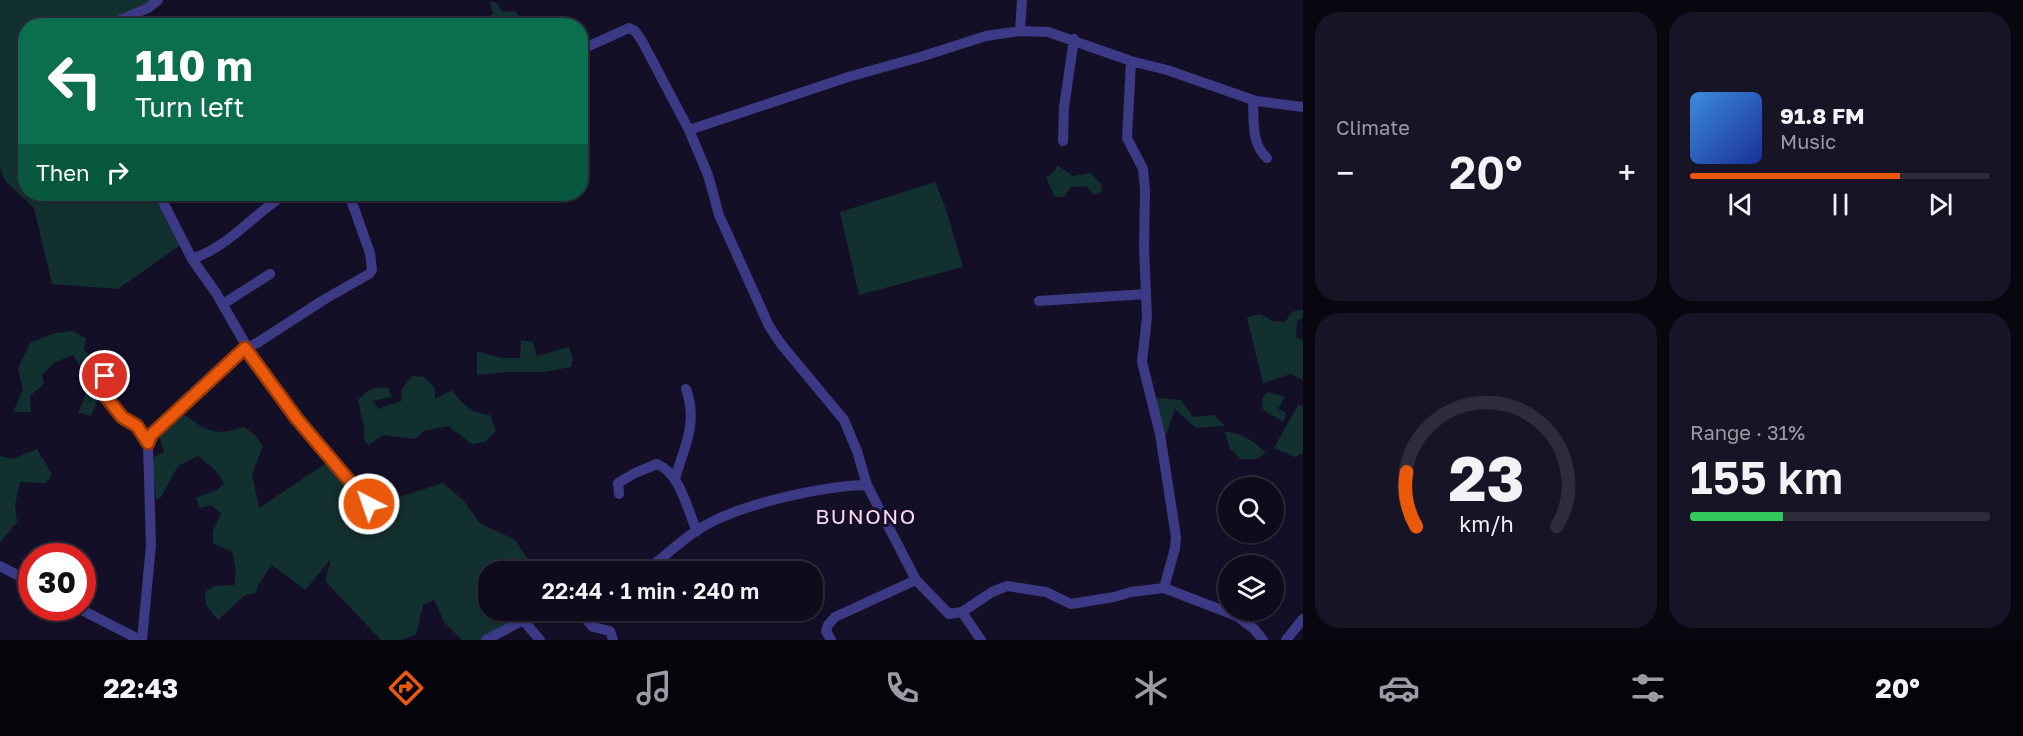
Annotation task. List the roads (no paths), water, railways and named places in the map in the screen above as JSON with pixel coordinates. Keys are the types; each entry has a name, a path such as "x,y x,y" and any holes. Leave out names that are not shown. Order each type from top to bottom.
{"street":[{"path":"125,18 148,8 158,0"},
{"path":"1020,31 1022,0"},
{"path":"588,46 626,29 635,31 649,52 689,130 708,175 718,215 769,326 781,344 844,420 857,451 867,485 916,580 949,614 962,612 992,591 1007,586 1046,592 1071,604 1164,588 1237,616 1254,629 1263,640"},
{"path":"689,130 849,77 986,36 1020,31 1048,32 1074,39 1131,62 1167,70 1253,100 1303,106"},
{"path":"1063,141 1064,107 1074,39"},
{"path":"1131,62 1127,138 1143,169 1145,190 1144,248 1147,317 1142,362 1160,434 1176,537 1164,588"},
{"path":"1253,100 1256,140 1259,151 1268,158"},
{"path":"163,201 192,259 243,337 245,348 297,419 369,504"},
{"path":"192,259 227,241 274,201"},
{"path":"96,617 141,640 151,545 148,443 151,435 245,348 257,343 372,270 370,253 351,201"},
{"path":"223,304 270,274"},
{"path":"1039,301 1146,294"},
{"path":"105,376 107,398 122,417 137,426 148,443"},
{"path":"675,478 692,424 691,404 686,389"},
{"path":"620,494 618,483 657,464 662,466 675,478 697,531"},
{"path":"658,561 697,531 724,517 764,504 841,486 867,485"},
{"path":"0,566 18,576"},
{"path":"831,640 826,631 835,617 916,580"},
{"path":"962,612 981,640"},
{"path":"1286,640 1303,618"},
{"path":"486,640 521,621"},
{"path":"524,621 540,640"},
{"path":"588,621 593,627 610,632 613,640"}],"district":[{"name":"BUNONO","path":"866,516"}]}
